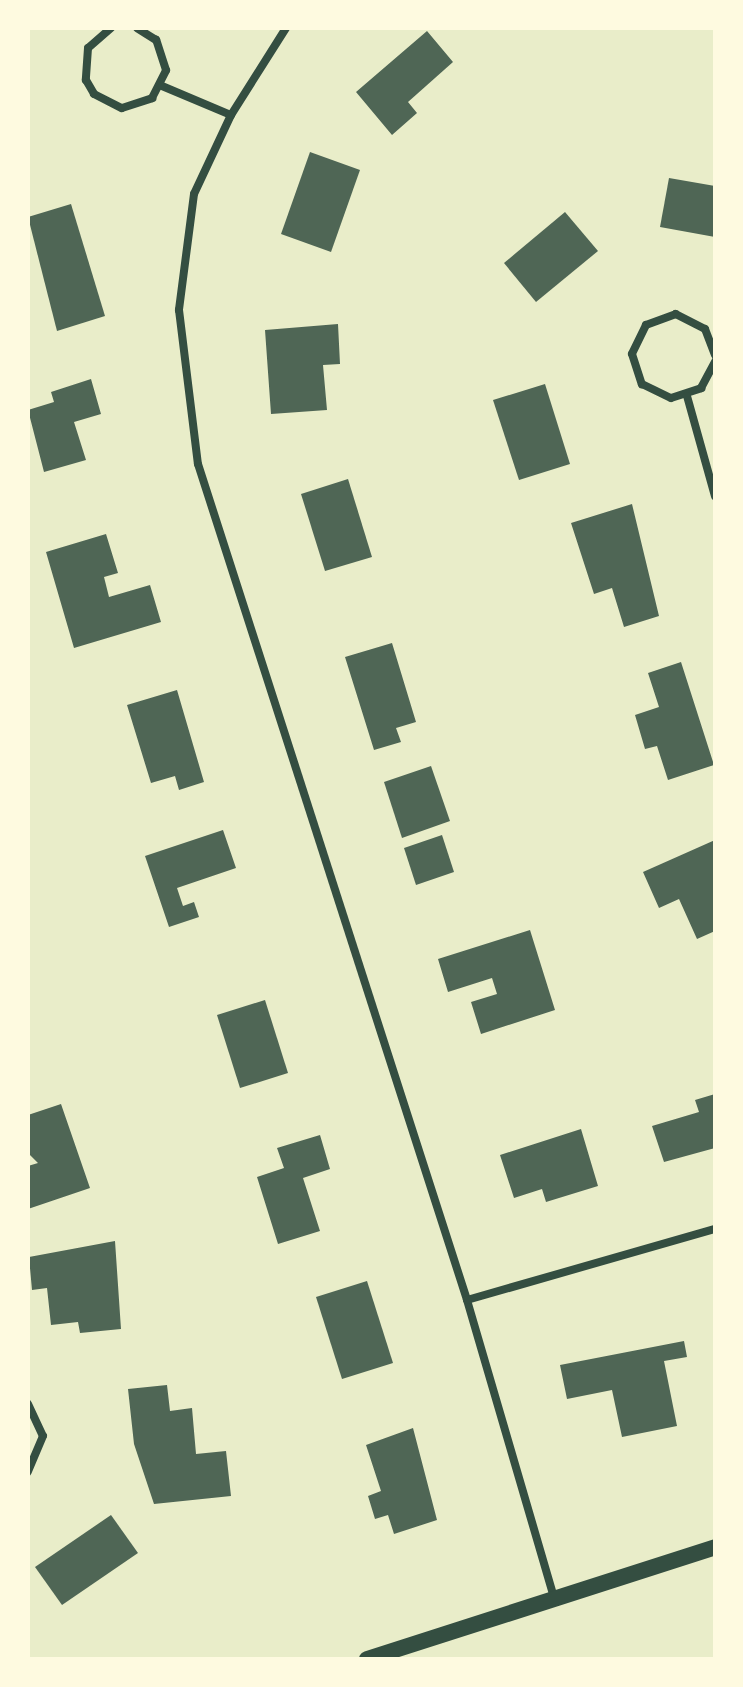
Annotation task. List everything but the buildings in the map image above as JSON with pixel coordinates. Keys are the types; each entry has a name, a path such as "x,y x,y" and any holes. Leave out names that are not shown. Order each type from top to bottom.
{"main road":[{"path":"367,1659 715,1547"}],"street":[{"path":"111,28 88,48 86,80 94,94 122,108 152,98 162,86 164,54 137,28"},
{"path":"286,28 231,115 194,194 179,310 198,464 467,1300 554,1598"},
{"path":"162,86 231,115"},
{"path":"715,355 705,329 676,314 653,320 636,338 633,362 642,384 671,398 687,396 701,388 715,362"},
{"path":"687,396 715,496"},
{"path":"467,1300 715,1229"},
{"path":"28,1404 43,1436 28,1472"}]}
